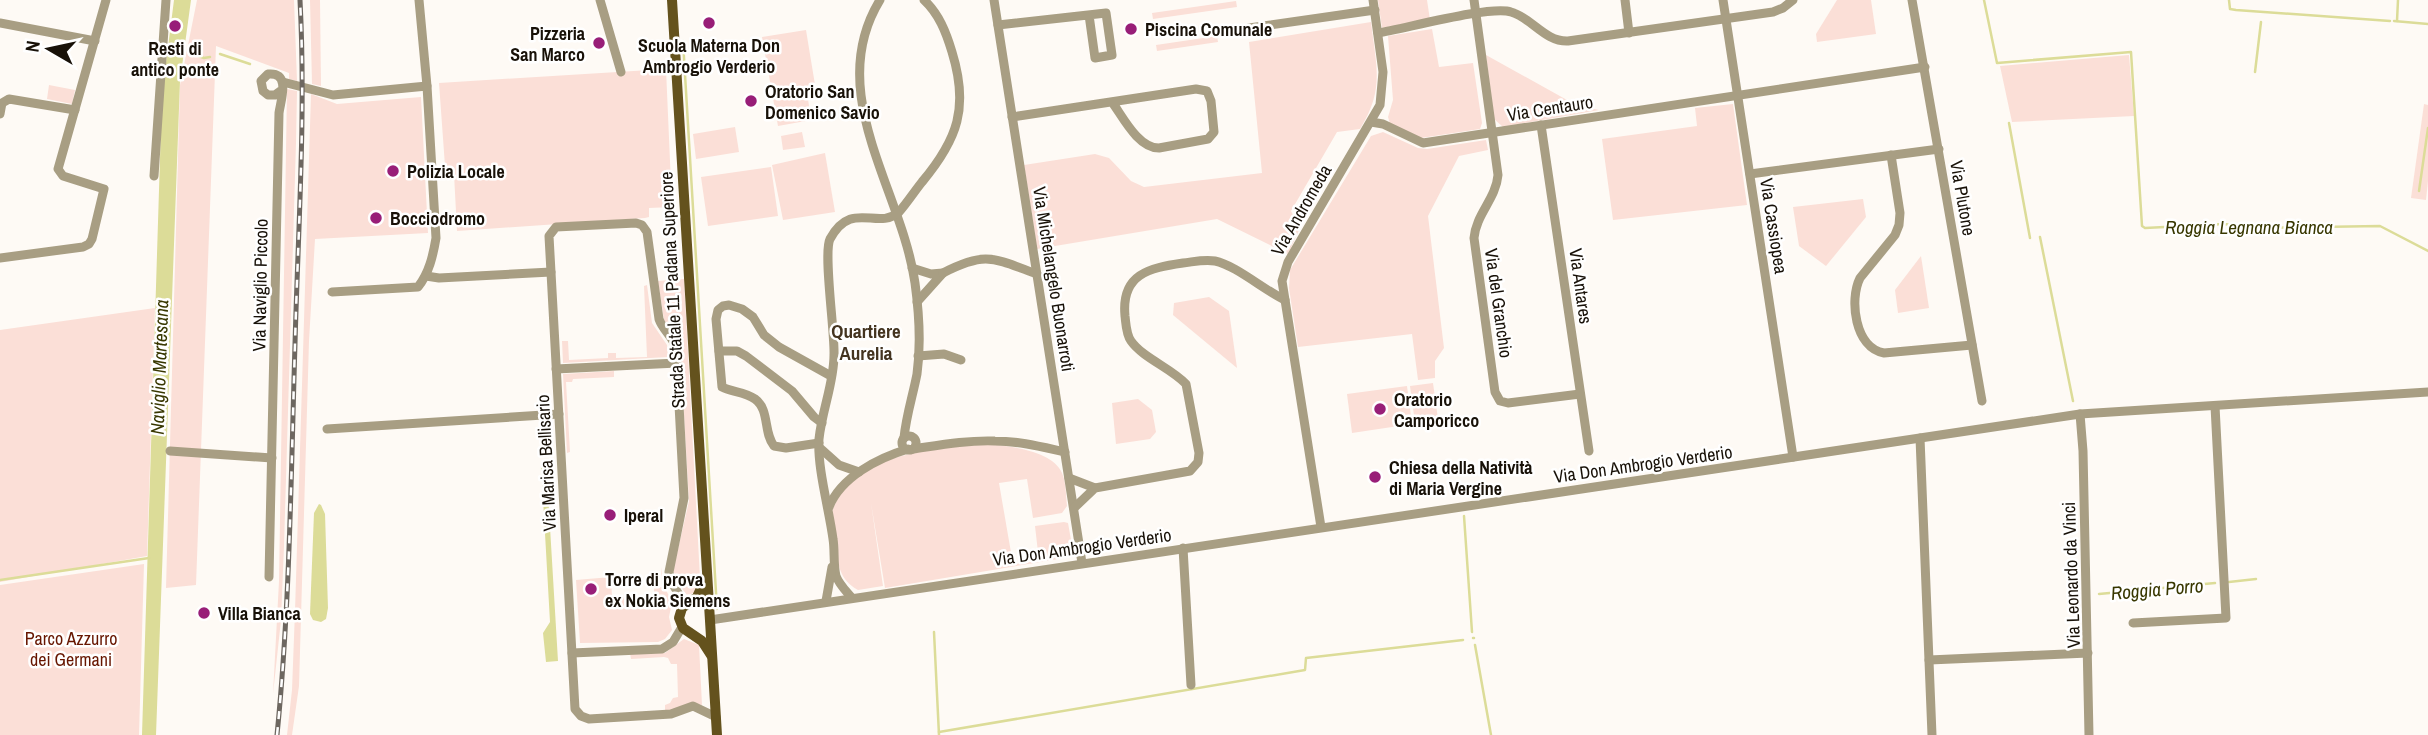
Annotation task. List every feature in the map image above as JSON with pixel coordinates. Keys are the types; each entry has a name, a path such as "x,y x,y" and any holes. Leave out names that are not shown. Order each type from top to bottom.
{"main road":[{"name":"Strada Statale 11 Padana Superiore","path":"672,0 717,735"},
{"path":"706,578 699,593 679,615 685,630 702,641 712,658"},
{"path":"685,630 700,632 711,617 701,603 687,604"}],"street":[{"path":"0,258 83,247 92,239 104,189 63,176 58,169 106,0"},
{"path":"154,176 166,0"},
{"path":"600,0 621,72"},
{"path":"880,0 864,32 860,53 860,80 875,160 912,268 917,302 918,356 909,411 909,442"},
{"path":"851,597 838,580 819,445 835,355 826,254 828,244 838,228 851,218 895,216 942,158 953,136 959,120 959,78 942,24 924,0"},
{"name":"Via Michelangelo Buonarroti","path":"994,0 1082,563"},
{"name":"Via del Granchio","path":"1474,0 1493,133 1497,185 1477,223 1474,238 1495,393 1500,401 1508,404 1580,394"},
{"path":"1625,0 1629,33"},
{"name":"Via Cassiopea","path":"1723,0 1793,457"},
{"path":"1378,33 1502,10 1512,12 1552,38 1562,41 1726,20 1778,10 1793,0"},
{"name":"Via Plutone","path":"1912,0 1982,401"},
{"path":"332,292 418,287 425,276 436,238 422,1"},
{"path":"1249,28 1374,5"},
{"name":"Via Andromeda","path":"1321,527 1282,284 1286,265 1380,105 1383,90 1374,5"},
{"path":"998,25 1106,13 1112,55 1095,58 1089,15"},
{"path":"0,23 95,41"},
{"name":"Via Centauro","path":"1371,122 1423,143 1925,67"},
{"name":"Via Naviglio Piccolo","path":"269,577 279,113 282,86 274,74 268,74 261,85 263,91 272,96 279,113"},
{"path":"272,96 282,86 297,86 332,95 427,86"},
{"path":"1012,117 1112,102 1205,90 1211,101 1214,132 1206,139 1159,148 1150,147 1141,140 1112,102"},
{"path":"0,114 2,103 9,99 75,110"},
{"name":"Via Antares","path":"1541,125 1589,451"},
{"path":"1750,174 1939,149"},
{"path":"1891,155 1900,219 1895,235 1860,278 1857,286 1855,298 1862,337 1872,349 1881,353 1972,345"},
{"name":"Via Marisa Bellisario","path":"677,363 675,343 659,321 648,234 642,225 636,223 554,228 549,236 577,712 589,719 671,714 693,706 716,717"},
{"path":"917,302 943,273 962,262 980,258 998,260 1037,274"},
{"path":"1069,478 1095,488 1190,471 1199,460 1186,384 1135,346 1127,333 1125,298 1140,275 1155,267 1214,261 1228,266 1285,300"},
{"path":"912,268 931,274 943,273"},
{"path":"425,276 439,278 551,272"},
{"path":"819,445 786,448 774,446 759,403 746,394 722,387 716,319 718,310 729,305 746,311 764,335 779,347 831,376"},
{"path":"719,351 732,350 746,356 789,389 822,423"},
{"path":"918,356 941,354 961,360"},
{"path":"556,369 677,363 684,500 669,572 671,581 687,604"},
{"name":"Via Don Ambrogio Verderio","path":"711,617 2080,414 2428,392"},
{"path":"2133,623 2226,618 2215,406"},
{"path":"327,429 559,414"},
{"name":"Via Leonardo da Vinci","path":"2080,414 2089,735"},
{"path":"1920,438 1932,735"},
{"path":"829,509 835,495 859,472 909,442 935,445 996,441 1065,452"},
{"path":"819,445 839,465 859,472"},
{"path":"170,451 272,458"},
{"path":"1074,508 1095,488"},
{"path":"1183,548 1191,685"},
{"path":"826,601 834,559"},
{"path":"572,653 662,649 685,630"},
{"path":"1929,660 2088,653"}],"green space":[{"path":"197,0 294,0 297,81 289,79 289,73 216,46 196,585 166,588 180,85"},
{"path":"310,0 320,0 321,86 312,84"},
{"path":"1378,0 1427,0 1430,20 1382,28"},
{"path":"1837,0 1871,0 1876,34 1817,42 1816,34"},
{"path":"1236,1 1237,7 1153,19 1152,13"},
{"path":"1371,22 1377,77 1373,102 1360,129 1337,132 1291,211 1300,228 1288,254 1217,219 1037,249 1024,165 1095,154 1109,158 1131,181 1144,187 1262,173 1249,42"},
{"path":"1432,29 1439,67 1473,63 1482,123 1480,129 1421,138 1390,124 1388,117 1393,100 1388,36"},
{"path":"806,30 817,97 808,99 811,120 778,126 762,37"},
{"path":"1217,36 1218,42 1157,51 1156,45"},
{"path":"1486,55 1576,105 1599,110 1503,127 1494,119"},
{"path":"2129,55 2134,116 2012,122 2000,66"},
{"path":"666,69 672,207 649,208 649,217 645,218 457,231 454,174 445,166 439,83"},
{"path":"49,85 75,90 72,104 47,99"},
{"path":"287,89 297,91 296,143 281,620 273,694 279,581"},
{"path":"311,94 337,104 421,97 428,233 315,239 309,341 299,686 292,735 287,735 295,611"},
{"path":"1733,104 1747,205 1613,220 1602,139 1697,126 1695,108"},
{"path":"2424,104 2428,105 2426,200 2411,198"},
{"path":"735,127 739,152 696,159 693,134"},
{"path":"802,132 805,147 783,150 781,136"},
{"path":"1383,132 1418,148 1427,149 1486,140 1488,150 1459,156 1428,216 1444,348 1435,361 1435,378 1418,380 1412,334 1298,347 1289,288 1290,270 1371,136"},
{"path":"825,153 835,212 783,220 772,165"},
{"path":"771,167 778,216 708,226 701,177"},
{"path":"1863,199 1866,217 1826,266 1799,246 1793,207"},
{"path":"1921,256 1929,308 1898,313 1895,290"},
{"path":"684,279 700,578 694,593 687,595 676,581 673,571 689,501 680,347 664,320 658,281"},
{"path":"647,285 652,323 667,345 668,357 563,363 562,341 568,341 569,360 608,358 608,353 616,353 616,358 647,357 644,286"},
{"path":"1209,297 1229,311 1237,368 1173,315 1174,303"},
{"path":"155,308 147,556 0,582 0,330"},
{"path":"614,371 614,377 573,379 572,382 566,382 570,452 567,453 563,374"},
{"name":"Oratorio Camporicco","path":"1433,383 1438,419 1415,423 1410,386"},
{"name":"Oratorio Camporicco","path":"1407,386 1412,424 1352,433 1347,394"},
{"path":"1138,399 1152,410 1156,432 1150,439 1116,444 1112,403"},
{"path":"987,444 1039,454 1057,465 1064,481 1067,506 1062,513 1033,518 1027,479 999,483 1013,564 1039,561 1035,526 1064,522 1068,523 1073,551 1070,557 885,588 871,503 883,586 858,590 852,586 843,576 839,565 832,512 839,497 851,482 866,470 905,455"},
{"name":"Parco Azzurro dei Germani","path":"144,564 139,735 0,735 0,585"},
{"path":"661,567 664,586 672,602 669,617 672,630 665,639 658,642 580,643 576,580 611,577 612,597 654,595 654,588 662,587"},
{"path":"684,639 699,645 702,705 665,711 665,705 678,697 677,664 671,664 668,658 664,657 631,659 630,653 665,653"}],"water":[{"name":"Naviglio Martesana","path":"174,0 191,0 180,81 156,735 142,735 162,94"},
{"path":"546,460 558,661 546,662 543,633 550,622 541,463"},
{"path":"319,504 325,514 328,608 326,619 321,622 313,620 310,614 314,513"}],"waterway":[{"name":"Roggia Legnana Bianca","path":"1984,0 1997,63 2131,52 2142,226 2145,228 2224,224 2256,228 2380,226 2428,251"},
{"name":"Roggia Legnana Bianca","path":"2229,0 2230,9 2236,10 2390,21"},
{"name":"Roggia Legnana Bianca","path":"2397,21 2398,0"},
{"name":"Roggia Legnana Bianca","path":"2394,21 2428,24"},
{"path":"2255,72 2261,22"},
{"path":"683,41 717,609"},
{"name":"Roggia Porro","path":"190,53 204,58 210,57"},
{"name":"Roggia Porro","path":"220,54 250,64"},
{"name":"Roggia Legnana Bianca","path":"2009,123 2030,238"},
{"path":"2419,191 2428,128"},
{"name":"Roggia Legnana Bianca","path":"2040,237 2073,401"},
{"path":"1464,516 1472,632"},
{"path":"0,580 149,558"},
{"name":"Roggia Porro","path":"2229,582 2256,579"},
{"name":"Roggia Porro","path":"2099,594 2215,583"},
{"path":"934,632 939,735"},
{"path":"939,732 1305,670 1306,658 1463,640"},
{"path":"1475,645 1491,735"}],"railway":[{"path":"277,735 285,637 291,491 302,129 300,0"}],"place":[{"name":"Scuola Materna Don Ambrogio Verderio","path":"709,23"},
{"name":"Resti di antico ponte","path":"175,26"},
{"name":"Piscina Comunale","path":"1131,29"},
{"name":"Pizzeria San Marco","path":"599,43"},
{"name":"Oratorio San Domenico Savio","path":"751,101"},
{"name":"Polizia Locale","path":"393,171"},
{"name":"Bocciodromo","path":"376,218"},
{"name":"Oratorio Camporicco","path":"1380,409"},
{"name":"Chiesa della Natività di Maria Vergine","path":"1375,477"},
{"name":"Iperal","path":"610,515"},
{"name":"Torre di prova ex Nokia Siemens","path":"591,589"},
{"name":"Villa Bianca","path":"204,613"}],"district":[{"name":"Quartiere Aurelia","path":"866,342"}]}
